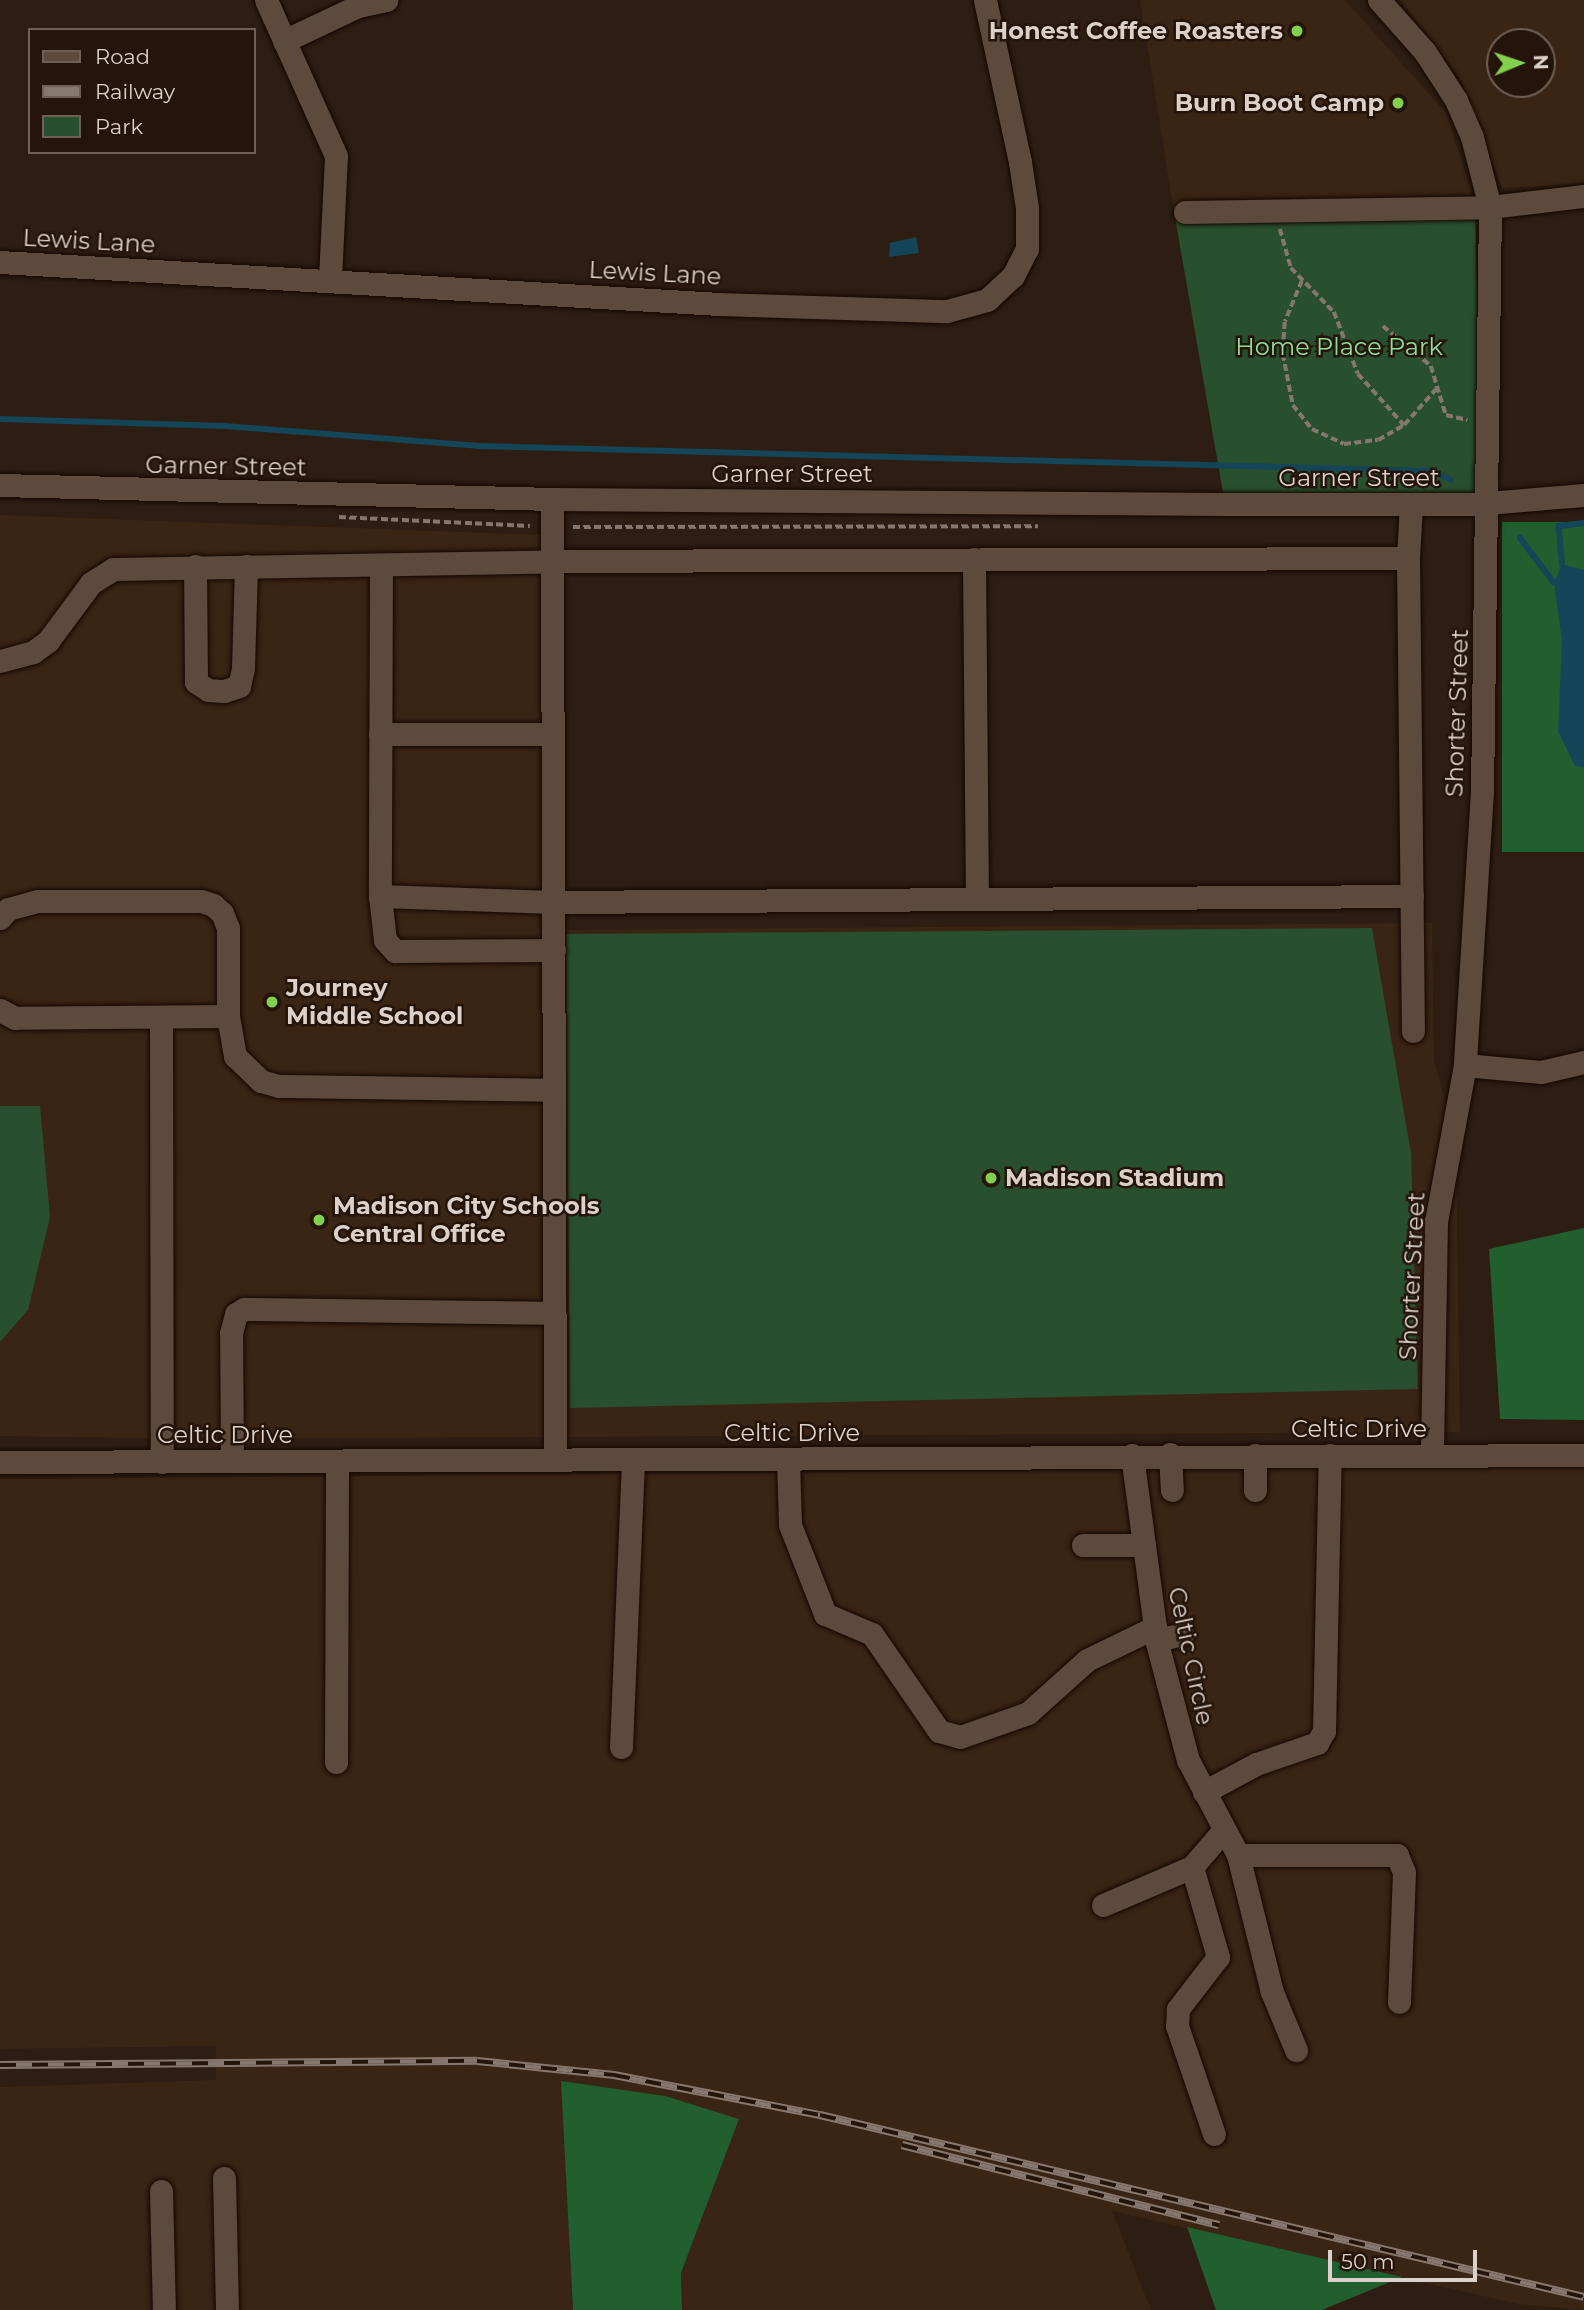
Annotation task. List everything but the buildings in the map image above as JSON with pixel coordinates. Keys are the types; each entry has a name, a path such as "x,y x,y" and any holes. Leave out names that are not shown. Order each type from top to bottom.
{"street":[{"path":"265,0 336,156 330,279"},
{"path":"284,41 358,5 386,0"},
{"name":"Lewis Lane","path":"0,262 330,279 719,304 933,311 987,300 1013,276 1027,249 1027,208 985,0"},
{"name":"Shorter Street","path":"1379,0 1424,52 1456,100 1472,137 1490,207 1482,791 1465,1065 1436,1221 1433,1456"},
{"path":"1185,212 1490,207 1584,196"},
{"name":"Garner Street","path":"0,485 552,499 1411,504 1488,503 1584,495"},
{"path":"552,499 555,1460"},
{"path":"1411,504 1408,558 1413,1031"},
{"path":"0,661 33,652 48,641 91,583 113,569 195,566 381,567 552,561 1408,558"},
{"path":"974,559 977,899"},
{"path":"195,566 196,682 208,690 224,691 239,686 243,668 246,566"},
{"path":"381,567 380,896 383,932 395,951 554,950"},
{"path":"380,734 553,734"},
{"path":"380,896 553,902 1412,896"},
{"path":"0,918 8,909 38,901 201,901 213,905 222,913 228,928 228,1016 235,1056 261,1081 279,1086 554,1090"},
{"path":"0,1010 15,1018 228,1016"},
{"path":"161,1018 162,1462"},
{"path":"1465,1065 1541,1072 1584,1062"},
{"path":"232,1461 231,1333 236,1314 244,1309 554,1313"},
{"path":"1170,1454 1172,1490"},
{"name":"Celtic Drive","path":"0,1462 788,1460 1170,1454 1584,1455"},
{"name":"Celtic Circle","path":"1132,1455 1156,1633 1188,1760 1238,1855 1272,1992 1296,2050"},
{"path":"1255,1455 1255,1490"},
{"path":"1204,1793 1256,1764 1317,1743 1324,1731 1330,1455"},
{"path":"621,1747 633,1460"},
{"path":"788,1460 790,1525 825,1614 872,1634 939,1731 960,1737 1028,1713 1087,1660 1156,1633 1182,1634"},
{"path":"336,1762 337,1461"},
{"path":"1083,1545 1144,1545"},
{"path":"1103,1905 1192,1867 1223,1831"},
{"path":"1238,1855 1397,1855 1404,1872 1399,2002"},
{"path":"1192,1867 1218,1957 1178,2009 1177,2026 1214,2134"},
{"path":"224,2178 227,2310"},
{"path":"161,2190 164,2310"}],"path":[{"path":"1279,209 1285,256 1302,281 1334,313 1358,374 1404,425"},
{"path":"1302,281 1289,307 1283,339 1288,388 1301,419 1326,438 1344,444 1378,440 1404,425 1437,388"},
{"path":"1383,326 1426,359 1446,415 1468,420"}],"shaded area":[{"path":"1140,0 1345,0 1446,113 1475,204 1173,206"},
{"path":"1400,0 1584,0 1584,183 1502,188 1460,78"},
{"path":"0,515 543,535 545,930 1432,923 1434,1060 1456,1141 1460,1432 188,1439 0,1436"},
{"path":"1584,1466 1584,2310 1518,2304 1112,2211 1151,2310 682,2310 681,2273 739,2119 562,2081 573,2310 0,2310 0,2087 216,2080 216,2046 0,2049 0,1479"}],"green space":[{"name":"Home Place Park","path":"1475,204 1481,489 1476,504 1225,504 1173,206"},
{"path":"1502,522 1584,522 1584,852 1502,852"},
{"name":"Madison Stadium","path":"1372,928 1411,1153 1418,1389 570,1408 566,934"},
{"path":"0,1106 40,1106 50,1217 28,1310 0,1342"},
{"path":"1584,1228 1584,1420 1500,1419 1489,1249"},
{"path":"561,2081 665,2096 739,2119 681,2273 682,2310 573,2310"},
{"path":"1187,2227 1402,2277 1322,2310 1216,2310"}],"water":[{"path":"916,237 919,253 889,257 890,243"},
{"path":"1562,564 1584,570 1584,767 1575,766 1558,731 1562,641 1554,583"}],"waterway":[{"path":"0,419 225,426 477,446 1432,471 1451,480"},
{"path":"1562,564 1559,526 1584,523"},
{"path":"1520,538 1554,583"}],"railway":[{"path":"0,2065 477,2061 614,2075 820,2115 1584,2297"},
{"path":"902,2145 1219,2225"}],"place":[{"name":"Honest Coffee Roasters","path":"1297,31"},
{"name":"Burn Boot Camp","path":"1398,103"},
{"name":"Journey Middle School","path":"272,1002"},
{"name":"Madison Stadium","path":"991,1178"},
{"name":"Madison City Schools Central Office","path":"319,1220"}]}
